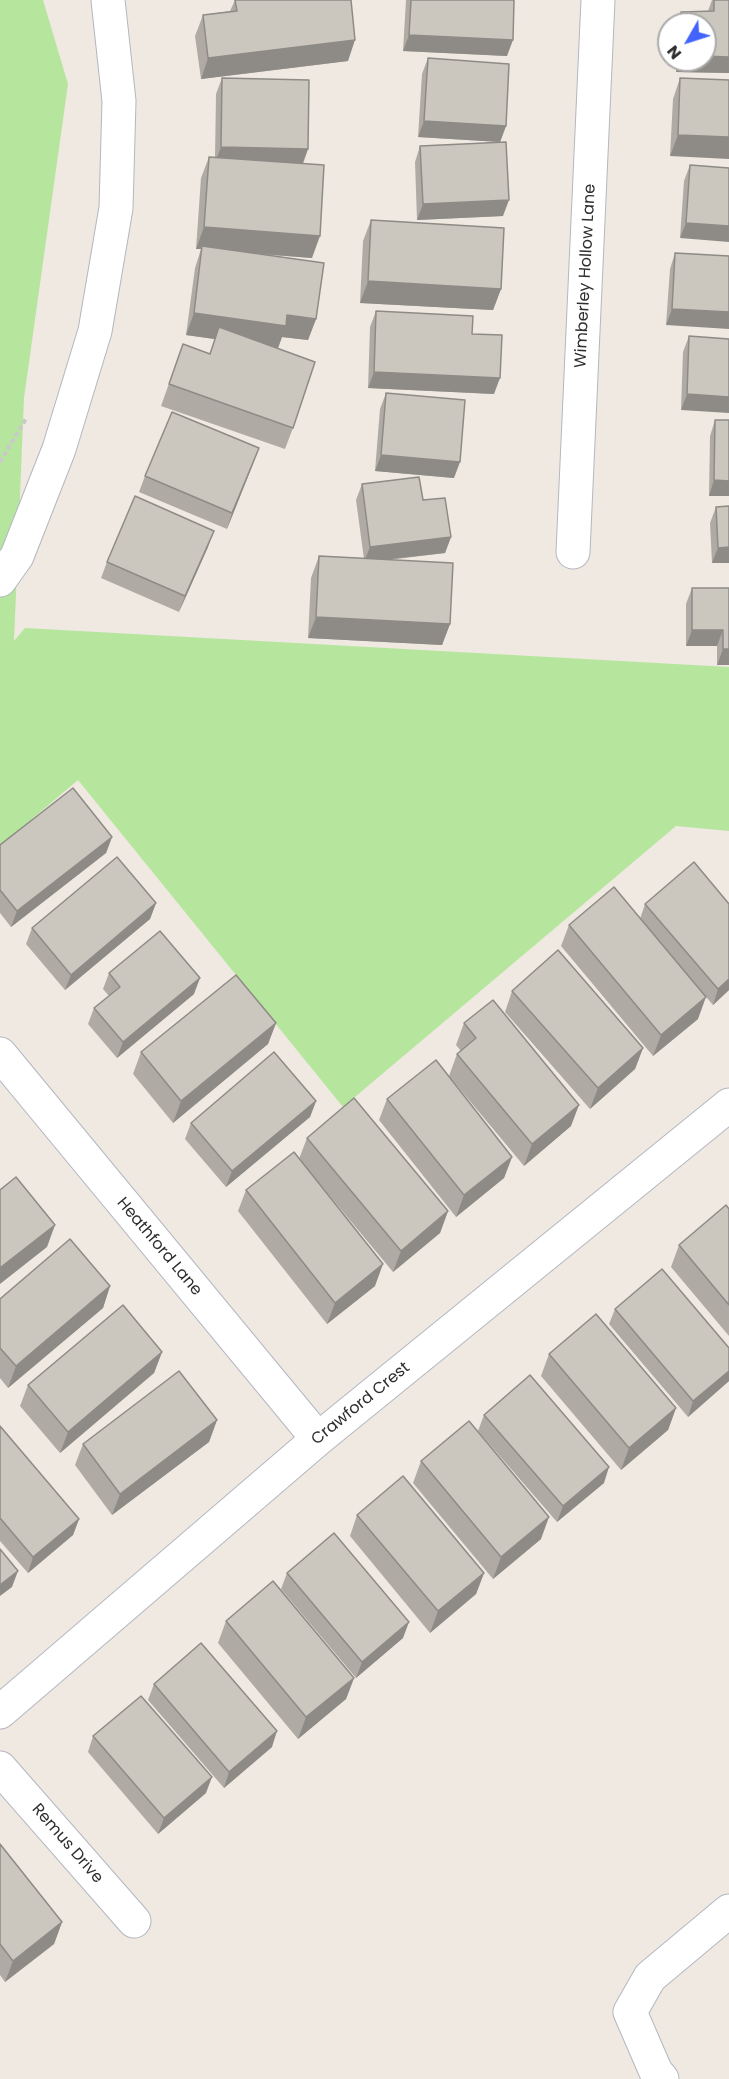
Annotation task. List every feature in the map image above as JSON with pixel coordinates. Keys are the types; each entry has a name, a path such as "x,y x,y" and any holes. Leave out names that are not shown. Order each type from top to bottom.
{"street":[{"path":"0,580 16,556 59,449 95,331 116,208 119,101 108,0"},
{"name":"Wimberley Hollow Lane","path":"573,552 598,0"},
{"name":"Heathford Lane","path":"0,1054 318,1439"},
{"name":"Crawford Crest","path":"0,1712 318,1439 729,1105"},
{"name":"Remus Drive","path":"0,1768 134,1921"},
{"path":"662,2079 656,2072 630,2012 650,1977 729,1911"}],"path":[{"path":"0,462 29,412"}],"green space":[{"path":"0,0 43,0 68,84 24,398 14,641 25,628 729,667 729,831 676,826 343,1107 78,780 0,846"}],"building":[{"path":"235,0 351,0 355,40 208,58 203,15 237,11"},
{"path":"411,0 514,0 513,40 409,35"},
{"path":"714,0 729,0 729,57 717,56 717,12 681,12 714,11"},
{"path":"428,58 509,64 506,126 424,121"},
{"path":"222,78 309,80 308,149 221,147"},
{"path":"680,78 729,80 729,137 678,135"},
{"path":"506,142 509,200 423,204 420,146"},
{"path":"209,157 324,165 320,236 204,227"},
{"path":"690,165 729,168 729,226 686,223"},
{"path":"371,220 504,228 501,289 368,281"},
{"path":"202,246 324,263 316,319 287,315 286,326 194,313"},
{"path":"675,253 729,256 729,312 672,309"},
{"path":"376,311 473,316 472,334 502,335 500,378 374,372"},
{"path":"219,327 315,362 293,428 169,384 183,344 210,354"},
{"path":"689,336 729,339 729,397 687,394"},
{"path":"386,393 465,400 460,462 381,455"},
{"path":"172,412 259,448 232,513 145,476"},
{"path":"715,420 729,420 729,481 714,480"},
{"path":"419,477 423,500 445,498 451,537 370,547 362,484"},
{"path":"135,496 214,531 185,596 107,562"},
{"path":"729,506 729,547 718,548 716,507"},
{"path":"319,556 453,563 450,624 316,617"},
{"path":"692,588 729,588 729,649 723,649 723,630 692,630"},
{"path":"73,788 112,837 17,911 0,890 0,845"},
{"path":"117,857 156,903 71,975 32,928"},
{"path":"694,862 729,904 729,979 718,989 645,904"},
{"path":"614,887 706,997 661,1035 569,925"},
{"path":"160,931 200,978 123,1042 94,1008 120,987 109,973"},
{"path":"558,950 643,1048 598,1088 512,991"},
{"path":"236,975 276,1023 181,1101 141,1052"},
{"path":"493,1000 579,1105 532,1144 457,1054 476,1038 464,1023"},
{"path":"274,1052 316,1101 232,1171 191,1123"},
{"path":"436,1060 512,1157 464,1195 387,1099"},
{"path":"354,1098 448,1211 401,1251 307,1138"},
{"path":"294,1152 383,1264 335,1303 246,1190"},
{"path":"16,1177 55,1225 0,1268 0,1190"},
{"path":"726,1205 729,1209 729,1305 679,1245"},
{"path":"70,1239 110,1286 16,1366 0,1348 0,1299"},
{"path":"662,1269 729,1348 729,1371 693,1401 615,1309"},
{"path":"123,1305 162,1352 68,1432 28,1385"},
{"path":"596,1314 676,1408 629,1448 549,1354"},
{"path":"179,1371 217,1420 120,1494 83,1444"},
{"path":"530,1375 609,1467 563,1506 484,1415"},
{"path":"469,1421 549,1517 501,1557 421,1461"},
{"path":"0,1426 79,1519 33,1557 0,1518"},
{"path":"403,1476 484,1573 438,1611 357,1515"},
{"path":"334,1533 409,1622 362,1662 287,1573"},
{"path":"0,1549 18,1571 0,1585"},
{"path":"273,1581 354,1678 306,1717 226,1621"},
{"path":"201,1643 277,1731 229,1772 154,1684"},
{"path":"141,1696 212,1777 164,1818 93,1736"},
{"path":"0,1844 62,1922 13,1961 0,1944"}]}
